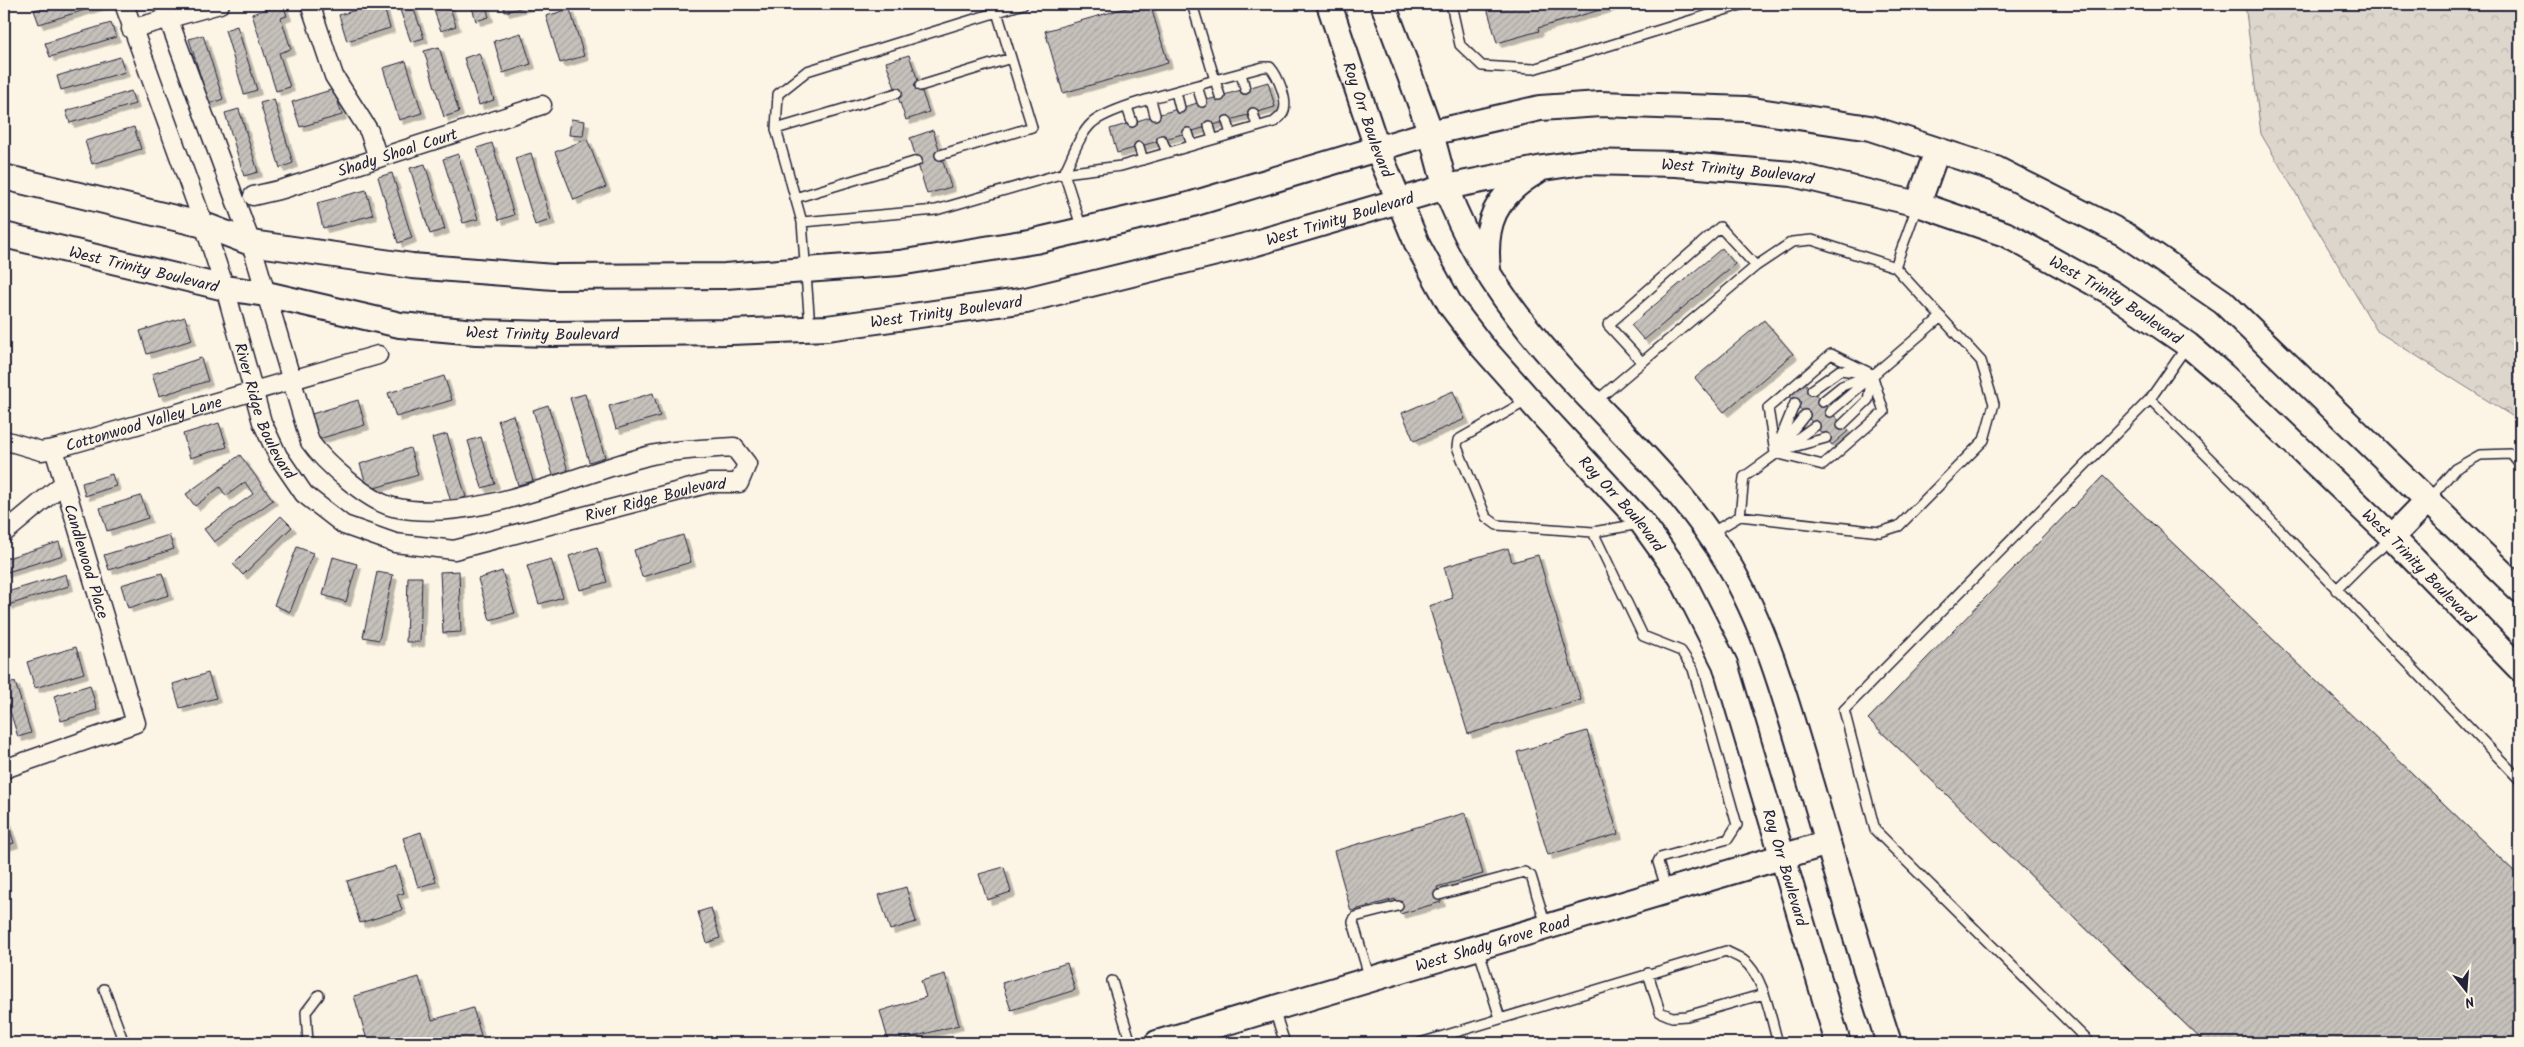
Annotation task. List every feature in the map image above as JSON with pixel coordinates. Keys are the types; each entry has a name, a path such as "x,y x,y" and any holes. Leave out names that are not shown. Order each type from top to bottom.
{"main road":[{"name":"Roy Orr Boulevard","path":"1329,4 1378,148 1418,246 1451,306 1529,399 1643,524 1681,578 1725,664 1838,1043"},
{"path":"1383,4 1430,133 1446,187 1463,229 1489,275 1519,318 1574,382 1649,459 1709,535 1728,562 1756,616 1784,696 1888,1043"},
{"path":"4,177 204,225 251,243 450,271 554,277 725,276 899,263 987,250 1189,205 1430,133 1540,108 1600,104 1746,109 1870,128 1996,169 2124,234 2223,302 2429,499 2520,590"},
{"path":"1918,204 1937,151"},
{"name":"West Trinity Boulevard","path":"4,236 225,288 266,294 400,325 476,332 651,334 810,328 917,316 1047,295 1254,244 1446,187 1584,162 1676,164 1792,174 1918,204 2005,234 2112,293 2188,345 2223,374 2392,538 2520,669"},
{"path":"1489,275 1486,245 1490,222 1501,199 1519,182 1543,168"},
{"path":"2392,538 2429,499"},
{"name":"West Shady Grove Road","path":"1157,1043 1828,842"}],"street":[{"name":"River Ridge Boulevard","path":"124,4 131,30 204,225 225,288 262,422 278,456 304,494 344,525 395,543 454,550 710,484 739,483 748,464 734,447 700,449 649,456 491,503 437,511 392,507 358,487 323,459 310,442 251,243 166,11"},
{"path":"131,30 166,11 220,4"},
{"path":"310,4 334,76 369,131 378,158"},
{"name":"Shady Shoal Court","path":"252,196 283,189 542,106"},
{"name":"Cottonwood Valley Lane","path":"54,449 378,355"},
{"path":"4,440 40,451 54,449"},
{"name":"Candlewood Place","path":"4,769 136,723 54,449"},
{"path":"4,532 64,483"}],"lane":[{"path":"810,328 802,222 776,129 778,94 806,71 1023,4"},
{"path":"1192,4 1220,96"},
{"path":"1451,4 1460,45 1482,66 1533,69 1744,4"},
{"path":"940,155 1032,127 997,12"},
{"path":"920,86 1012,58"},
{"path":"802,222 936,210 1064,174 1121,166 1274,122 1283,115 1285,104 1275,73 1270,67 1215,80 1127,107 1112,112 1092,123 1081,138 1064,174 1082,230"},
{"path":"1241,73 1245,89"},
{"path":"1197,86 1202,102"},
{"path":"1176,92 1180,108"},
{"path":"776,129 896,93"},
{"path":"1151,100 1156,115"},
{"path":"1127,107 1132,122"},
{"path":"1253,114 1257,126"},
{"path":"1227,121 1231,134"},
{"path":"1209,126 1213,139"},
{"path":"1188,133 1192,145"},
{"path":"1162,140 1166,153"},
{"path":"1139,147 1143,160"},
{"path":"795,198 917,162"},
{"path":"1895,267 1918,204"},
{"path":"1642,362 1608,324 1720,227 1756,266"},
{"path":"1594,402 1756,266 1792,242 1812,240 1895,267 1980,361 1994,404 1984,440 1899,526 1880,532 1740,516 1709,535"},
{"path":"1830,412 1872,374 1941,317"},
{"path":"2090,1043 1876,830 1844,710 2150,399 2188,345"},
{"path":"1831,354 1872,374 1884,412 1823,465 1775,453 1768,408 1831,354"},
{"path":"1812,390 1840,370 1872,374"},
{"path":"1822,402 1842,386 1872,374"},
{"path":"1842,425 1868,400 1872,374"},
{"path":"1529,399 1458,440 1457,447 1486,517 1497,525 1593,532 1643,524"},
{"path":"2150,399 2262,511 2520,780"},
{"path":"1775,453 1795,403"},
{"path":"1775,453 1805,415"},
{"path":"1740,516 1744,478 1775,453 1815,426"},
{"path":"1775,453 1826,438"},
{"path":"2429,499 2455,469 2480,455 2511,454 2520,464"},
{"path":"1593,532 1644,636 1681,651 1693,669 1737,825 1728,839 1660,858 1658,862 1666,891"},
{"path":"2336,590 2369,557 2392,538"},
{"path":"1439,895 1524,872 1532,876 1546,927"},
{"path":"1370,979 1353,922 1356,917 1398,906"},
{"path":"1478,947 1500,1018"},
{"path":"1420,1043 1726,951 1744,960 1754,972 1764,994 1778,1043"},
{"path":"1648,973 1660,1012 1672,1017 1687,1016 1764,994"},
{"path":"1112,981 1131,1043"},
{"path":"104,989 124,1043"},
{"path":"308,1043 306,1012 319,995"},
{"path":"1274,1008 1284,1043"}],"green space":[{"path":"2245,4 2520,4 2520,421 2377,331 2261,134"}],"building":[{"path":"54,4 104,4 39,24 34,10"},
{"path":"283,4 287,16 281,18 291,49 279,53 290,87 276,91 252,14"},
{"path":"376,4 383,4 390,28 347,41 339,15"},
{"path":"398,4 412,4 424,38 411,42"},
{"path":"432,4 449,4 456,26 441,31"},
{"path":"471,4 485,4 489,17 476,21"},
{"path":"503,4 531,4 531,5 505,12"},
{"path":"1140,4 1150,4 1168,63 1063,93 1045,31"},
{"path":"1486,4 1620,4 1538,28 1539,31 1497,43"},
{"path":"570,9 584,56 560,63 546,16"},
{"path":"111,23 116,37 50,57 45,43"},
{"path":"237,26 257,90 244,94 225,30"},
{"path":"521,33 531,64 503,73 494,41"},
{"path":"203,35 223,99 209,104 189,39"},
{"path":"439,47 459,112 444,117 424,51"},
{"path":"479,53 494,100 479,105 464,58"},
{"path":"909,55 929,112 906,120 886,62"},
{"path":"120,57 125,72 61,90 57,76"},
{"path":"406,61 422,113 399,120 383,68"},
{"path":"1268,82 1275,107 1117,153 1110,129"},
{"path":"334,89 342,115 300,127 292,102"},
{"path":"131,91 135,104 70,123 66,111"},
{"path":"274,99 293,163 280,168 260,103"},
{"path":"239,109 258,172 244,176 225,113"},
{"path":"571,119 585,121 583,136 569,135"},
{"path":"134,127 141,149 92,164 85,141"},
{"path":"933,130 951,187 927,194 910,138"},
{"path":"587,139 606,187 574,200 555,152"},
{"path":"492,143 514,215 499,220 477,148"},
{"path":"531,153 551,220 535,225 515,158"},
{"path":"458,154 478,219 463,223 443,159"},
{"path":"425,164 445,229 430,234 410,168"},
{"path":"392,173 412,238 398,243 378,177"},
{"path":"366,190 373,215 323,228 317,203"},
{"path":"1722,248 1735,264 1644,340 1631,325"},
{"path":"185,317 192,340 147,354 140,331"},
{"path":"1764,320 1793,354 1724,412 1695,378"},
{"path":"201,358 208,381 159,396 152,374"},
{"path":"444,376 452,400 396,417 388,393"},
{"path":"1805,383 1848,431 1832,445 1789,396"},
{"path":"1453,391 1465,419 1414,441 1402,413"},
{"path":"653,393 660,416 616,429 609,406"},
{"path":"585,394 605,457 589,462 570,398"},
{"path":"358,400 365,425 312,441 305,416"},
{"path":"548,405 568,471 553,475 533,410"},
{"path":"513,415 533,481 518,485 498,420"},
{"path":"219,423 227,447 190,458 183,434"},
{"path":"447,434 466,497 451,502 432,438"},
{"path":"481,437 495,484 482,488 468,441"},
{"path":"410,448 418,475 368,490 360,464"},
{"path":"240,455 273,500 214,542 204,529 253,494 245,482 226,496 220,487 195,506 186,494"},
{"path":"112,474 116,486 85,496 82,483"},
{"path":"2103,476 2520,877 2520,1043 2205,1043 1868,719"},
{"path":"141,496 148,518 107,531 100,508"},
{"path":"281,516 292,527 243,575 233,564"},
{"path":"169,535 174,549 109,570 104,555"},
{"path":"683,535 691,562 642,577 634,550"},
{"path":"59,542 63,555 4,573 4,559"},
{"path":"297,547 313,553 290,612 274,605"},
{"path":"597,547 607,582 580,590 569,556"},
{"path":"1508,548 1512,562 1538,555 1581,700 1468,734 1429,606 1453,598 1444,567"},
{"path":"333,557 357,564 346,602 323,595"},
{"path":"551,559 563,597 539,604 527,566"},
{"path":"459,571 461,632 443,633 440,572"},
{"path":"502,571 515,613 490,620 478,579"},
{"path":"377,572 393,575 379,640 363,637"},
{"path":"162,573 169,595 128,608 121,585"},
{"path":"66,574 69,586 8,605 4,593"},
{"path":"408,577 422,577 420,642 406,642"},
{"path":"76,647 84,673 35,688 27,662"},
{"path":"208,673 216,698 180,708 173,684"},
{"path":"15,682 31,733 18,737 4,692 4,685"},
{"path":"90,685 97,710 61,721 54,696"},
{"path":"1587,731 1618,834 1548,855 1517,752"},
{"path":"4,811 14,843 4,846"},
{"path":"1465,813 1483,874 1437,887 1441,902 1400,914 1395,899 1351,911 1334,851"},
{"path":"421,832 436,882 418,887 403,838"},
{"path":"396,866 404,893 397,895 402,910 360,923 347,881"},
{"path":"1004,867 1011,892 987,900 979,874"},
{"path":"906,887 916,922 890,930 879,895"},
{"path":"711,908 720,938 707,943 698,912"},
{"path":"1067,963 1075,990 1011,1010 1002,983"},
{"path":"945,974 959,1025 889,1043 880,1011 926,997 921,981"},
{"path":"419,977 432,1020 473,1008 482,1039 492,1036 495,1043 368,1043 354,996"}]}
